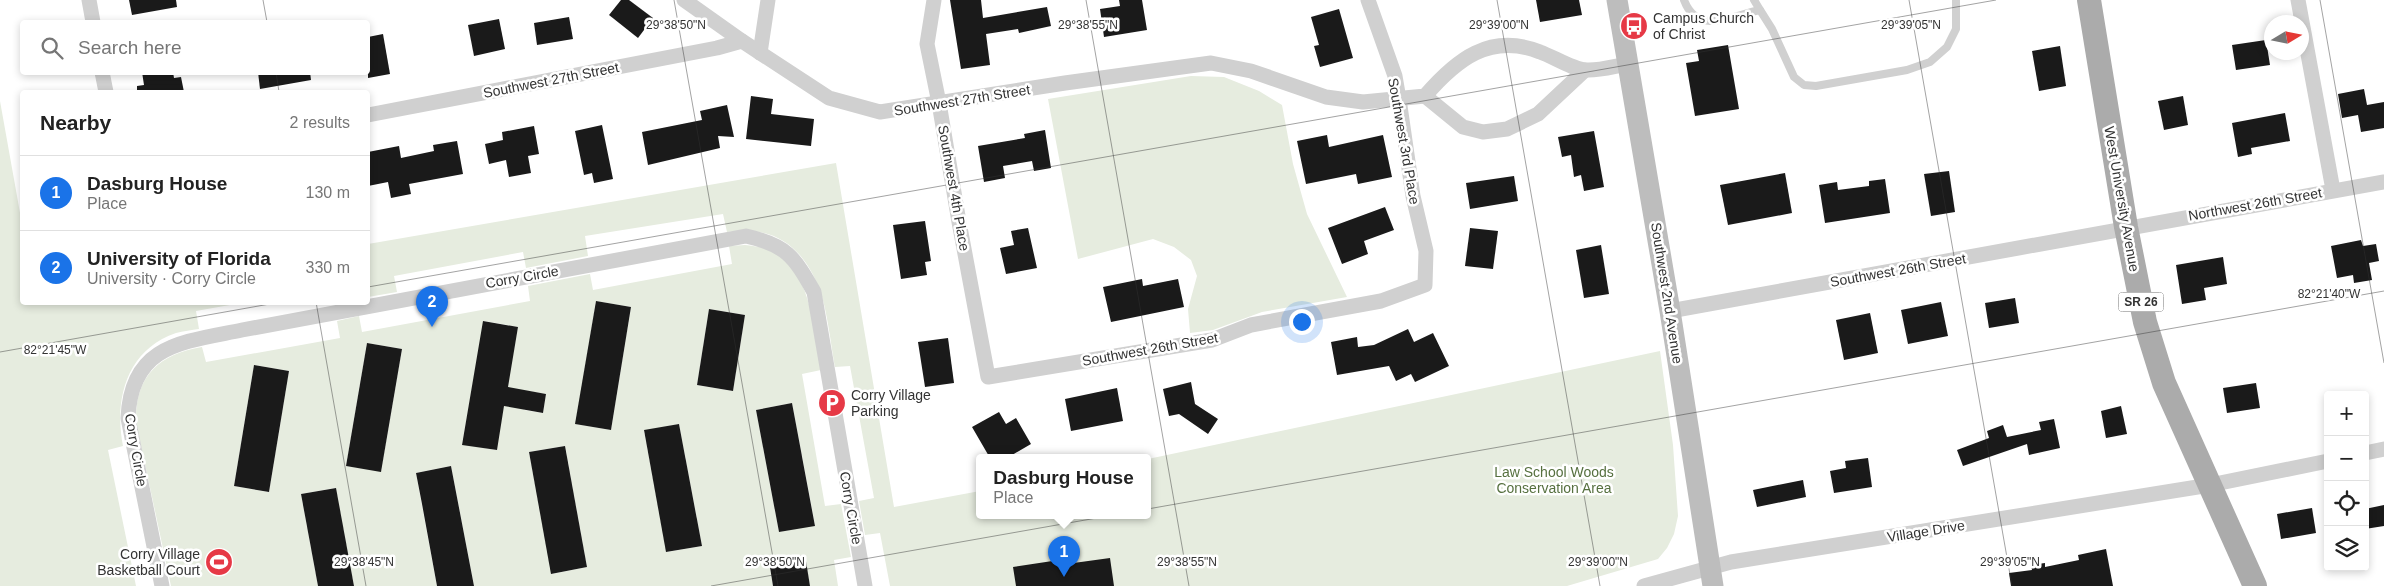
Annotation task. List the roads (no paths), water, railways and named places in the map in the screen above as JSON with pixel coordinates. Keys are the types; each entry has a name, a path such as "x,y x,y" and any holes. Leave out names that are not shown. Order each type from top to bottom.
{"main road":[{"name":"Southwest 2nd Avenue","path":"1617,0 1670,310 1712,576"},
{"name":"West University Avenue","path":"2089,0 2126,227 2145,322 2162,374 2255,586"}],"street":[{"path":"89,0 93,20"},
{"path":"684,0 742,41"},
{"path":"760,53 768,0"},
{"name":"Southwest 4th Place","path":"934,0 927,44 940,103 959,222 988,377"},
{"name":"Southwest 3rd Place","path":"1368,0 1394,76 1399,99 1413,196 1426,251 1425,285"},
{"path":"2298,0 2333,190"},
{"name":"Southwest 27th Street","path":"370,116 742,41 829,98 880,112 1211,63 1251,71 1326,97 1363,102 1425,96"},
{"path":"1585,70 1538,114 1507,129 1483,132 1463,127 1425,96 1449,68 1459,61 1470,54 1496,47 1518,46 1538,51 1585,70 1628,64"},
{"path":"103,75 106,90"},
{"name":"Northwest 26th Street","path":"2126,227 2384,182"},
{"name":"Southwest 26th Street","path":"1670,310 2126,227"},
{"name":"Corry Circle","path":"162,586 128,418 128,401 139,372 161,350 178,343 242,330 746,236 773,243 784,249 805,275 814,292 865,586"},
{"name":"Southwest 26th Street","path":"988,377 1212,340 1251,325 1381,301 1425,285"},
{"path":"2369,452 2384,449"},
{"name":"Village Drive","path":"1644,586 1712,576 2210,485 2324,462"}],"lane":[{"path":"1684,0 1690,13 1697,19 1718,20 1740,17 1760,10"},
{"path":"1754,0 1772,29 1794,78 1804,85 1816,86 1907,70 1930,62 1947,47 1956,29 1956,0"}],"place":[{"name":"Campus Church of Christ","path":"1634,26"},
{"name":"University of Florida","path":"432,327"},
{"name":"Corry Village Parking","path":"832,403"},
{"name":"Corry Village Basketball Court","path":"219,562"},
{"name":"Dasburg House","path":"1064,577"}],"park label":[{"name":"Law School Woods Conservation Area","path":"1554,480"}]}
